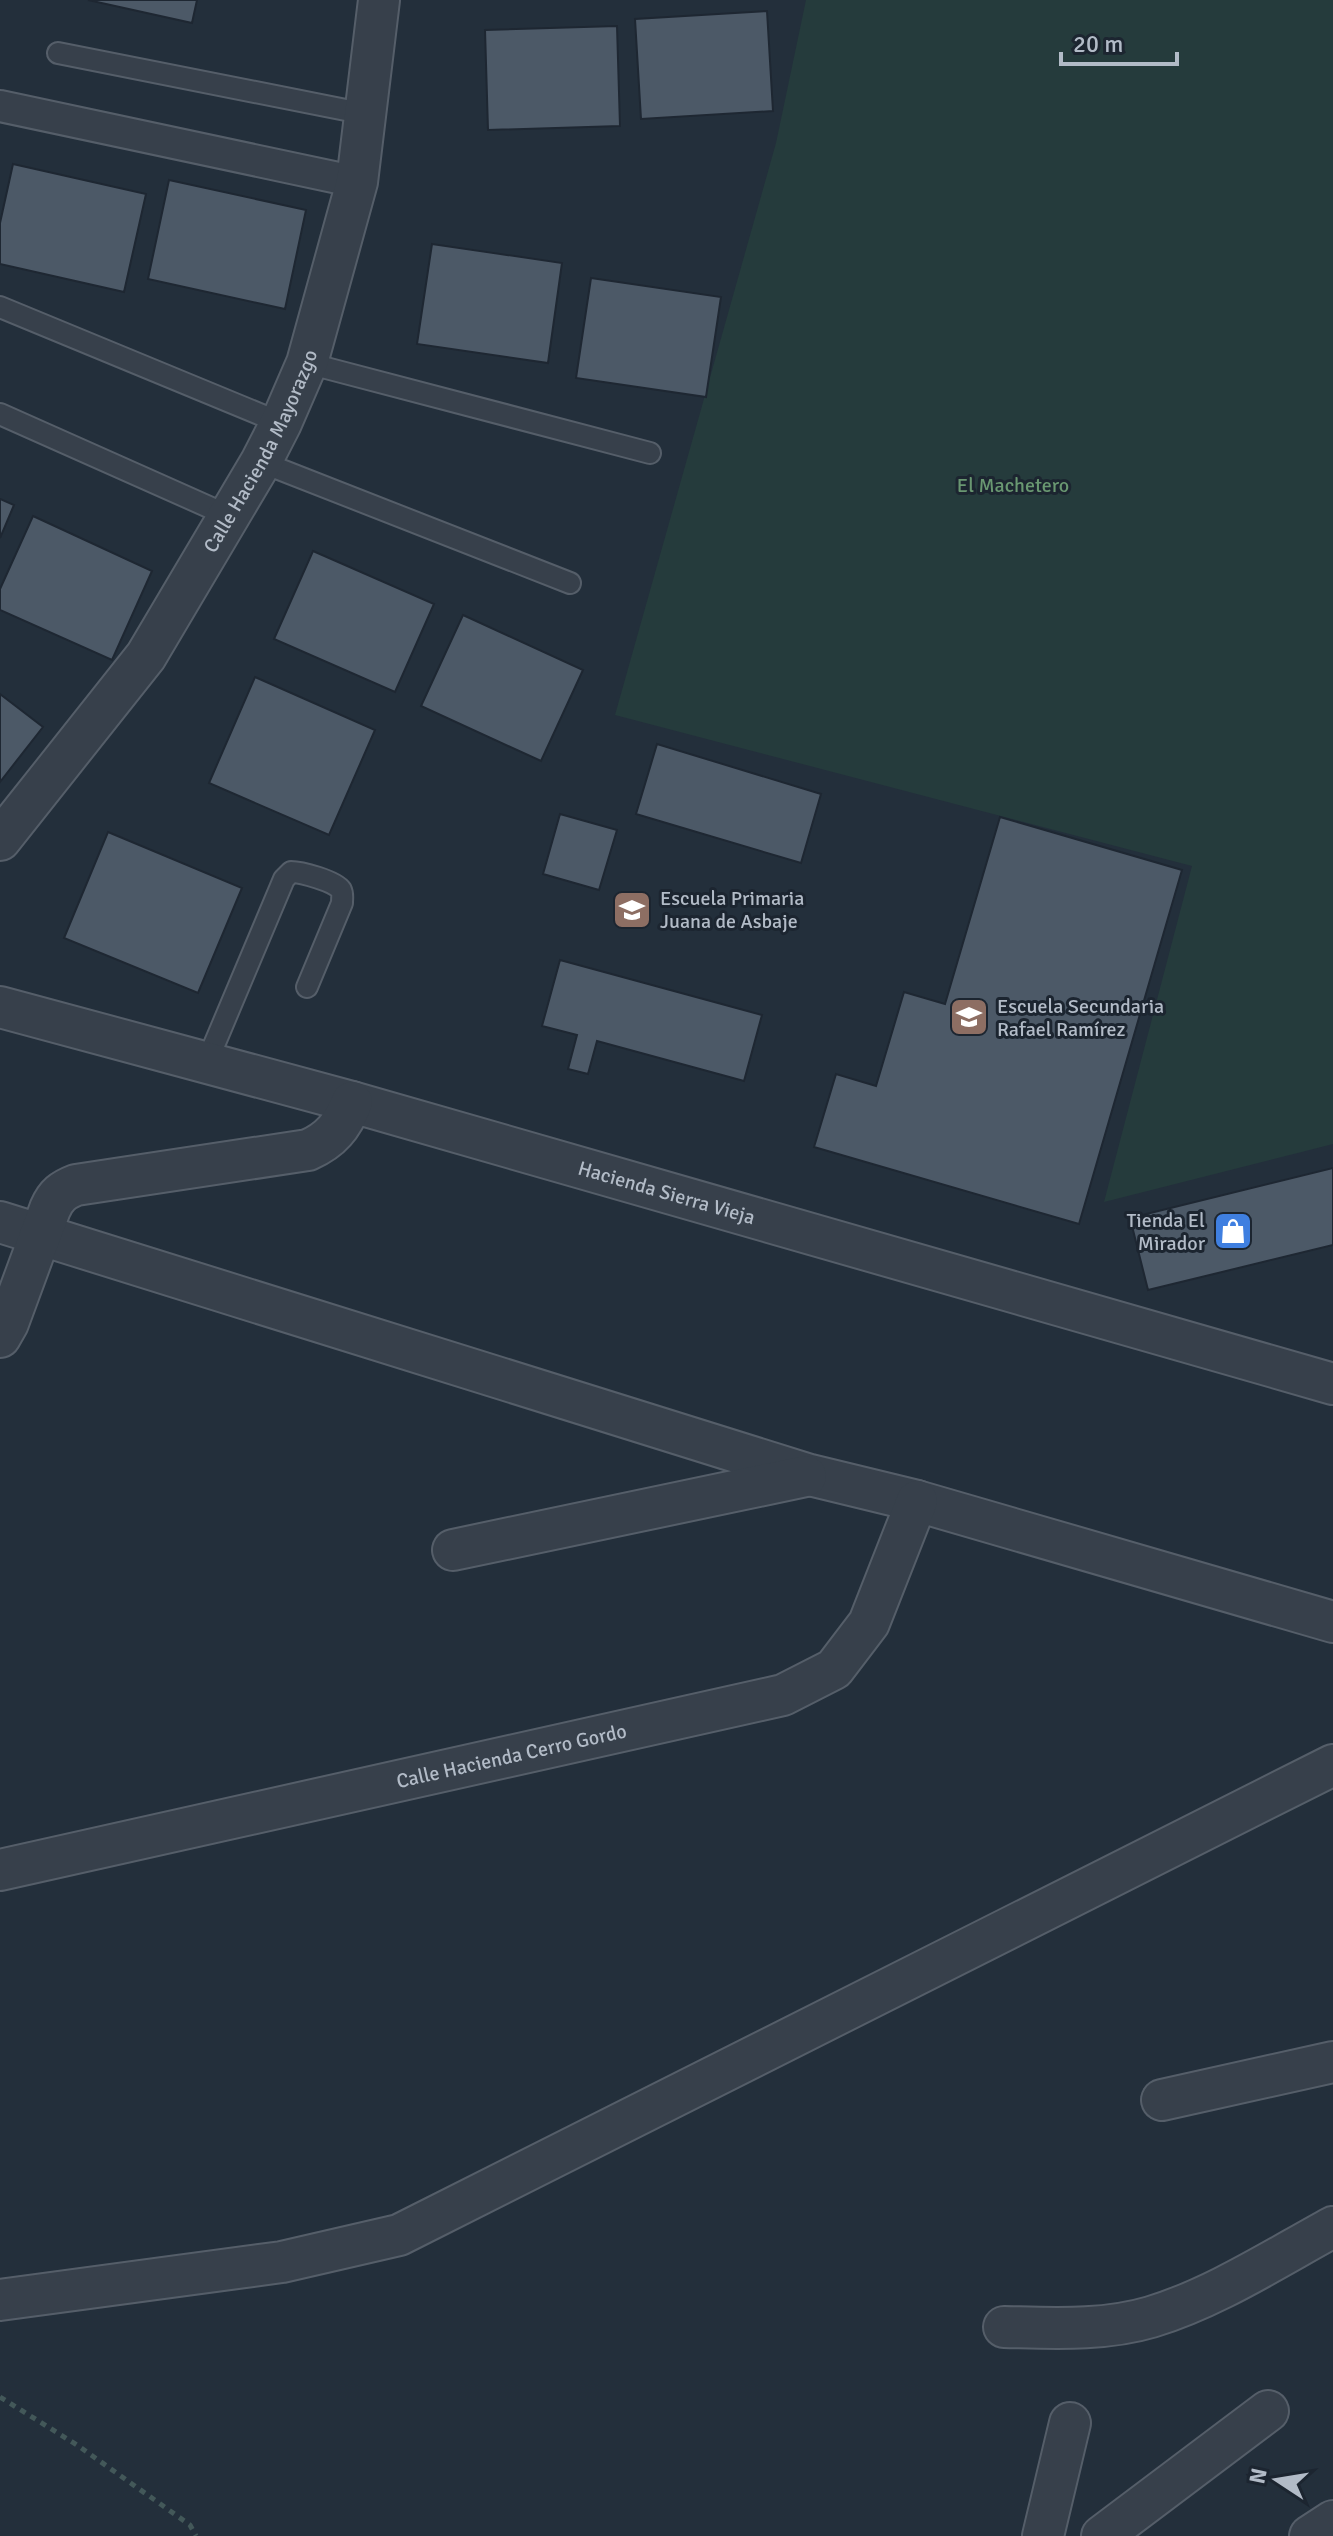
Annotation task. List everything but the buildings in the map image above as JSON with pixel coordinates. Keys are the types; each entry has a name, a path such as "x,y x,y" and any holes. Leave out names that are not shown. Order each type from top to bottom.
{"street":[{"name":"Calle Hacienda Mayorazgo","path":"0,840 146,656 281,423 307,363 357,182 379,0"},
{"path":"0,106 357,182"},
{"name":"Hacienda Sierra Vieja","path":"0,1007 352,1102 1333,1384"},
{"path":"0,1337 55,1197 64,1190 76,1185 308,1150 335,1133 352,1102"},
{"path":"0,1222 810,1475 917,1501 1333,1622"},
{"path":"453,1550 810,1475"},
{"name":"Calle Hacienda Cerro Gordo","path":"0,1870 783,1695 834,1669 869,1623 917,1501"},
{"path":"0,2300 282,2262 399,2235 1333,1765"},
{"path":"1162,2100 1333,2062"},
{"path":"1004,2327 1086,2328 1151,2317 1217,2289 1333,2227"},
{"path":"1102,2536 1268,2411"},
{"path":"1043,2536 1070,2423"},
{"path":"1310,2536 1333,2521"}],"lane":[{"path":"58,53 366,114"},
{"path":"0,307 281,423"},
{"path":"307,363 650,453"},
{"path":"0,414 229,516"},
{"path":"261,462 570,583"},
{"path":"206,1064 284,879 291,872 301,872 338,886 343,892 342,903 307,987"}],"path":[{"path":"0,2397 77,2445 190,2525 196,2536"}],"green space":[{"name":"El Machetero","path":"806,0 1333,0 1333,1144 1104,1202 1192,866 615,715 776,143"}],"place":[{"name":"Escuela Primaria Juana de Asbaje","path":"632,910"},
{"name":"Escuela Secundaria Rafael Ramírez","path":"969,1017"},
{"name":"Tienda El Mirador","path":"1233,1231"}]}
